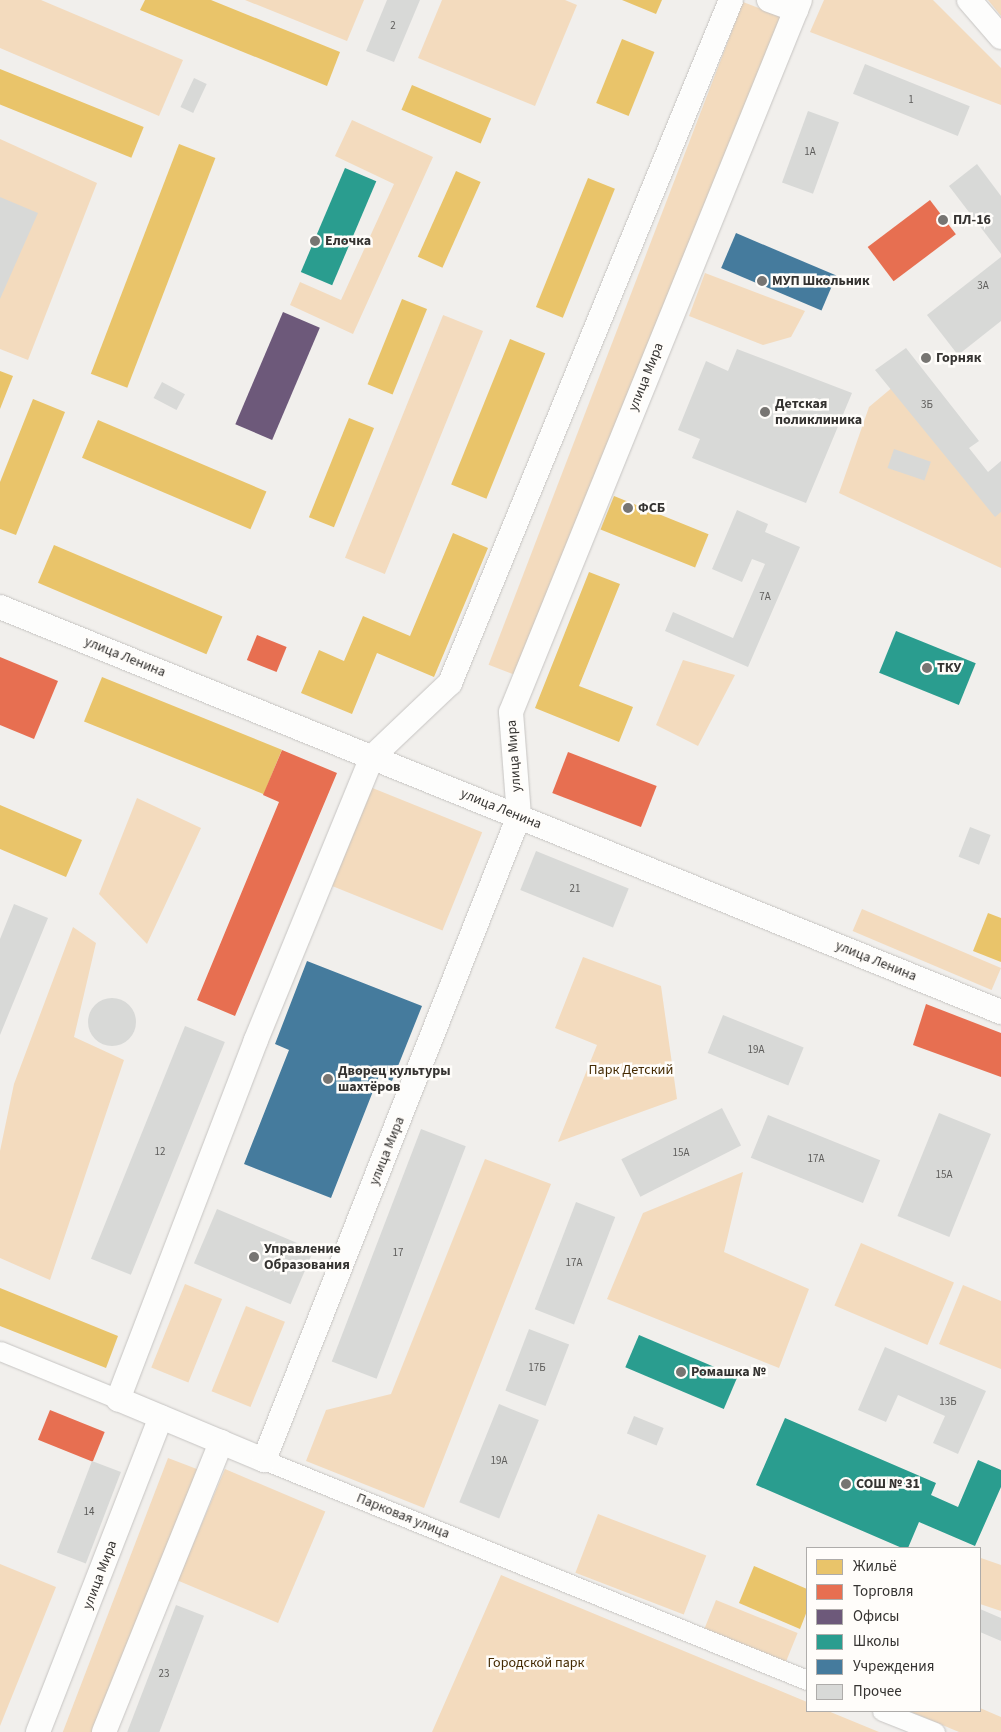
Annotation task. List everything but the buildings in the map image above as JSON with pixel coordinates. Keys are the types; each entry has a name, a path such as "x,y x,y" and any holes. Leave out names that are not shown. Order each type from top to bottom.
{"main road":[{"path":"118,1399 256,1040 372,756 450,683 731,0"},
{"path":"769,0 798,5"},
{"path":"969,0 1001,37"},
{"name":"улица Мира","path":"264,1460 519,816 511,712 798,5"},
{"name":"улица Ленина","path":"0,607 1001,1012"},
{"name":"Парковая улица","path":"118,1399 264,1460"},
{"name":"улица Мира","path":"38,1732 161,1417"},
{"path":"104,1732 221,1442"}],"street":[{"name":"Парковая улица","path":"0,1351 118,1399"},
{"name":"Парковая улица","path":"264,1460 806,1680"},
{"path":"885,1712 935,1732"}],"green space":[{"path":"0,0 41,0 183,60 159,116 0,48"},
{"path":"245,0 364,0 347,41"},
{"path":"442,0 565,0 577,5 535,106 418,58"},
{"path":"824,0 933,0 1001,68 1001,105 810,32"},
{"path":"988,0 1001,0 1001,16"},
{"path":"743,2 784,18 530,681 489,665"},
{"path":"352,120 433,157 353,334 290,305 300,282 341,300 394,184 335,156"},
{"path":"0,139 97,183 28,360 0,349"},
{"path":"705,273 805,311 791,337 763,345 689,316"},
{"path":"443,315 483,331 385,574 345,558"},
{"path":"900,381 1001,495 1001,568 839,493 869,407"},
{"path":"683,660 735,675 698,746 656,725"},
{"path":"370,787 482,832 442,931 330,885"},
{"path":"137,798 201,828 147,944 99,894"},
{"path":"862,909 1001,968 992,990 853,931"},
{"path":"73,927 96,943 74,1037 124,1060 50,1280 0,1258 0,1151 14,1084"},
{"name":"Парк Детский","path":"583,957 661,986 677,1099 558,1142 597,1045 555,1028"},
{"path":"485,1159 551,1184 424,1508 306,1461 326,1410 391,1394"},
{"path":"743,1172 724,1252 809,1289 779,1368 607,1299 643,1213"},
{"path":"861,1243 954,1282 927,1345 834,1306"},
{"path":"185,1284 222,1299 188,1382 151,1367"},
{"path":"963,1285 1001,1301 1001,1369 939,1344"},
{"path":"246,1306 285,1322 250,1407 212,1391"},
{"path":"168,1458 199,1470 98,1732 63,1732"},
{"path":"225,1469 325,1512 278,1623 178,1580"},
{"path":"598,1514 706,1556 684,1614 575,1573"},
{"path":"981,1558 1001,1565 1001,1611 981,1604"},
{"path":"0,1564 56,1587 0,1726"},
{"name":"Городской парк","path":"501,1575 806,1702 806,1712 830,1712 879,1732 432,1732"},
{"path":"716,1600 798,1633 786,1662 704,1629"},
{"path":"981,1708 1001,1717 1001,1732 959,1732 911,1712 981,1712"}],"place":[{"name":"ПЛ-16","path":"943,220"},
{"name":"Елочка","path":"315,241"},
{"name":"МУП Школьник","path":"762,281"},
{"name":"Горняк","path":"926,358"},
{"name":"Детская поликлиника","path":"765,412"},
{"name":"ФСБ","path":"628,508"},
{"name":"ТКУ","path":"927,668"},
{"name":"Дворец культуры шахтёров","path":"328,1079"},
{"name":"Управление Образования","path":"254,1257"},
{"name":"Ромашка №","path":"681,1372"},
{"name":"СОШ № 31","path":"846,1484"}]}
